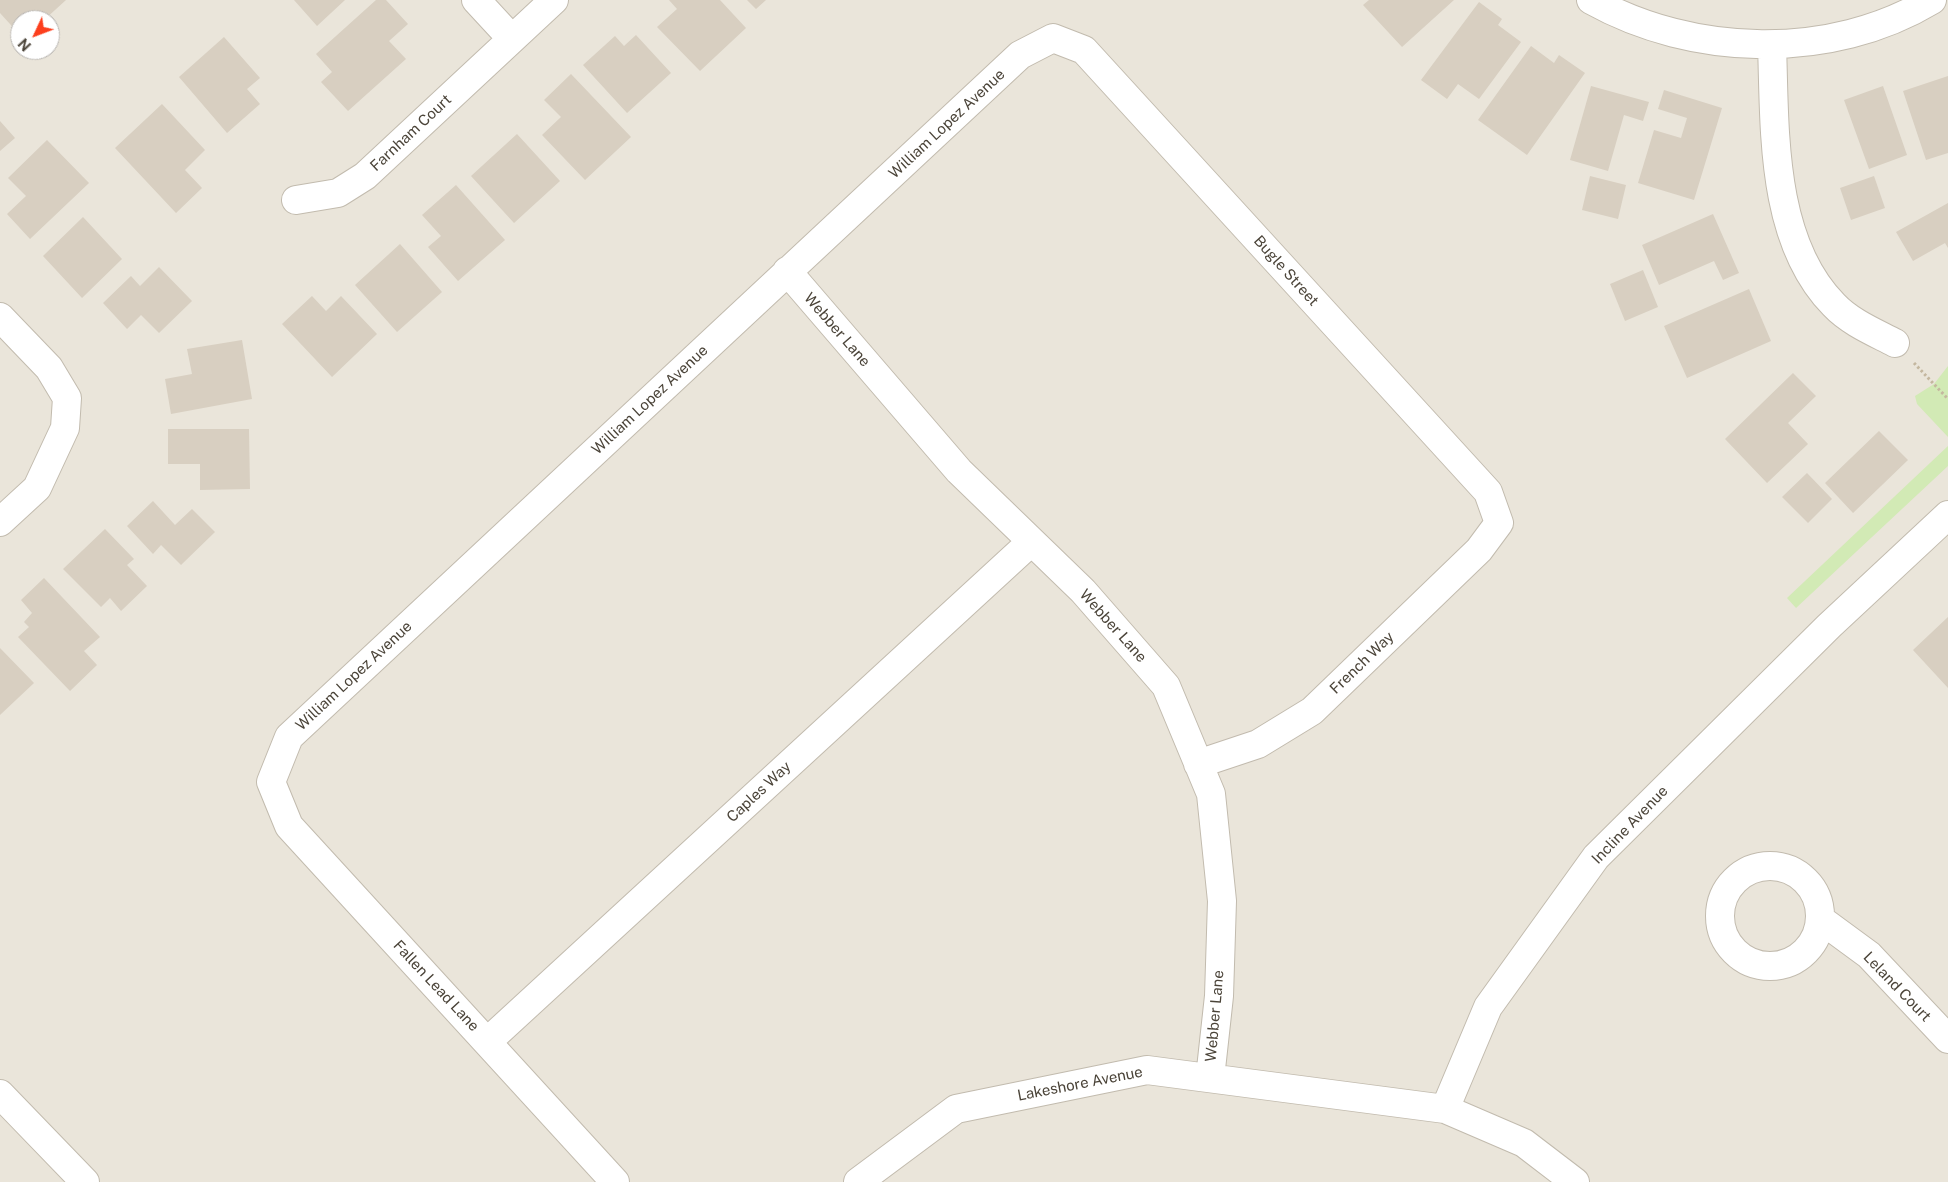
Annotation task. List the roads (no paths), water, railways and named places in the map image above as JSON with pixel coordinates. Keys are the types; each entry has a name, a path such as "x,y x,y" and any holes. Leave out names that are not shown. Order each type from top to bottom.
{"street":[{"path":"476,0 512,39"},
{"name":"Farnham Court","path":"296,200 338,193 365,176 554,0"},
{"path":"1591,0 1611,11 1657,29 1700,39 1772,45 1811,42 1850,34 1905,16 1932,0"},
{"name":"William Lopez Avenue","path":"271,782 289,737 787,271 1020,56 1053,38"},
{"name":"Bugle Street","path":"1053,38 1084,50 1488,492 1499,523"},
{"path":"1772,45 1776,158 1784,202 1797,247 1814,281 1834,306 1863,326 1895,343"},
{"name":"Webber Lane","path":"787,271 959,471 1083,591 1166,686 1211,794 1222,901 1219,996 1210,1078"},
{"path":"0,317 49,368 67,398 65,428 37,488 0,522"},
{"name":"Incline Avenue","path":"1445,1109 1488,1008 1596,858 1829,626 1948,515"},
{"name":"French Way","path":"1198,764 1258,744 1312,711 1479,550 1499,523"},
{"name":"Caples Way","path":"487,1042 1031,542"},
{"name":"Fallen Lead Lane","path":"271,782 289,826 615,1182"},
{"name":"Leland Court","path":"1820,919 1869,955 1948,1039"},
{"name":"Lakeshore Avenue","path":"858,1182 956,1109 1147,1070 1445,1109 1524,1143 1575,1182"},
{"path":"0,1094 85,1182"}]}
